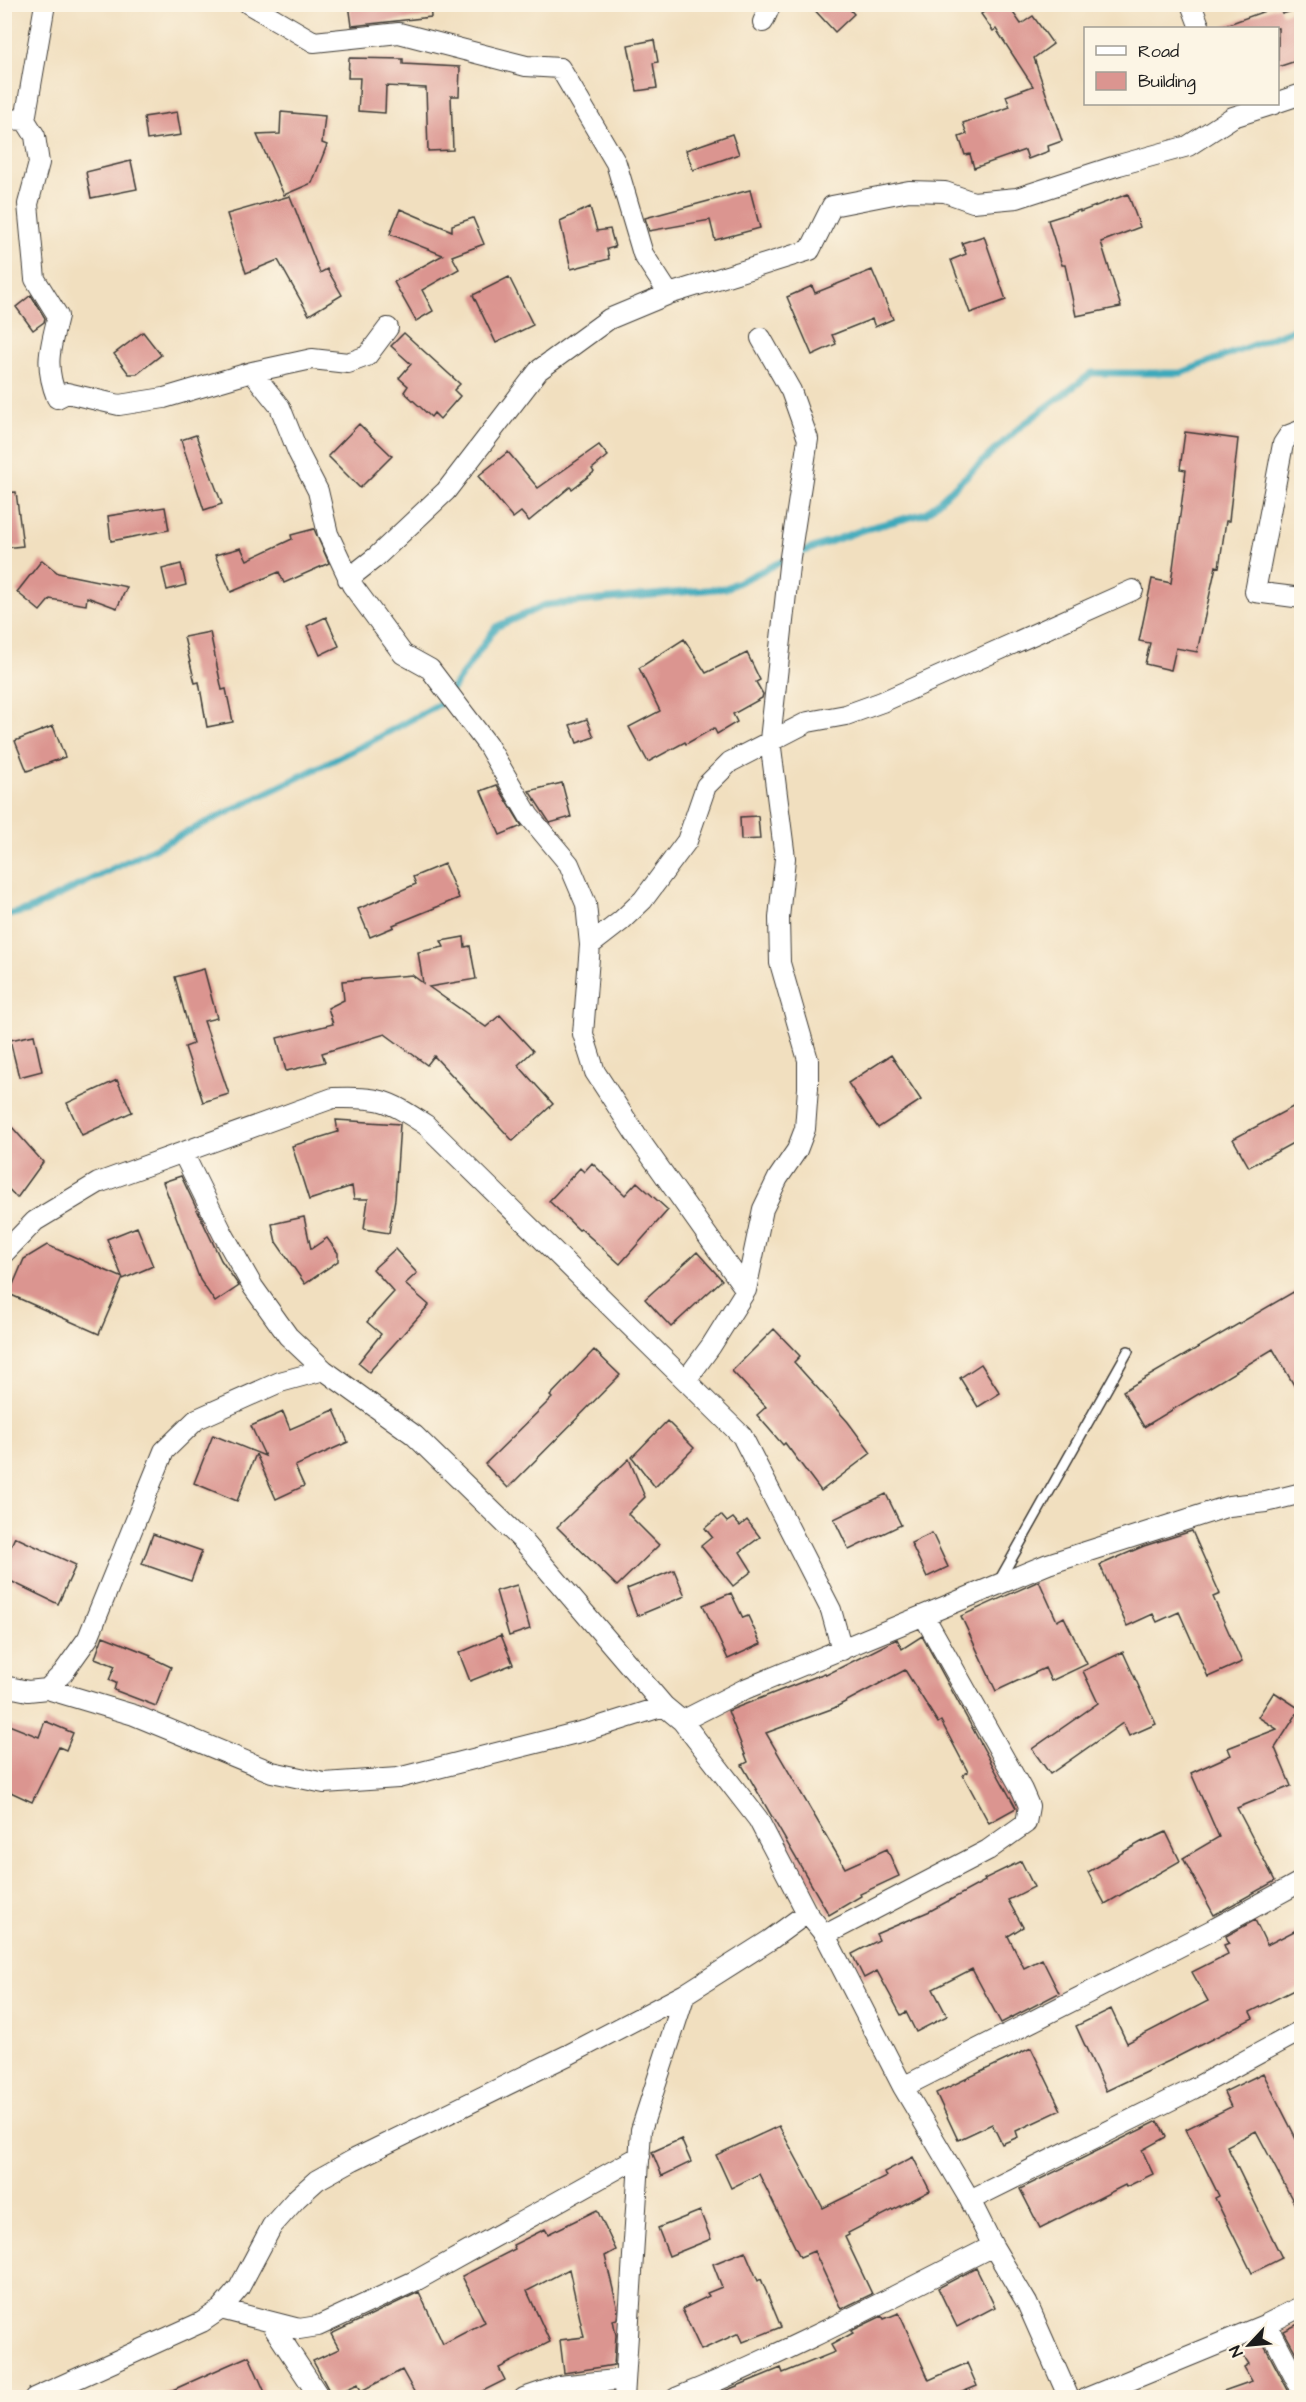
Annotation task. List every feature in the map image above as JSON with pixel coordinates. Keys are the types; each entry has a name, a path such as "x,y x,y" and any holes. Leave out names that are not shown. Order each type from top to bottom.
{"street":[{"path":"45,4 25,120 35,136 39,163 28,204 35,279 58,316 50,350 49,377 57,398 67,393 119,405 164,398 252,372 312,359 348,363 367,356 388,328"},
{"path":"249,4 314,42 399,33 526,66 560,68 616,163 643,254 669,294"},
{"path":"1191,4 1200,27"},
{"path":"1279,102 1302,94"},
{"path":"348,579 376,557 446,491 538,370 609,319 669,294 810,250 832,206 909,191 945,192 973,202 1017,198 1119,165 1188,146 1230,110 1263,105"},
{"path":"4,119 25,120"},
{"path":"686,1380 747,1290 763,1209 778,1178 797,1150 805,1129 808,1088 808,1060 780,963 779,918 785,858 770,740 790,557 808,439 791,391 761,338"},
{"path":"252,372 280,407 298,452 318,491 328,534 348,579 403,654 430,669 487,744 529,816 569,864 586,904 590,945 583,1035 596,1072 636,1135 747,1290"},
{"path":"1302,430 1289,435 1283,444 1254,592 1302,598"},
{"path":"590,945 643,900 687,841 706,786 730,762 808,722 846,715 930,682 980,657 1133,590"},
{"path":"4,1253 35,1221 98,1183 333,1098 369,1097 392,1103 426,1125 742,1436 831,1610 842,1650"},
{"path":"183,1153 253,1287 288,1336 324,1370 414,1435 524,1542 664,1706 682,1721 758,1819 807,1913 825,1935 903,2087 970,2200 993,2246 1027,2303 1069,2397"},
{"path":"47,1689 63,1673 88,1638 164,1451 197,1419 280,1382 324,1370"},
{"path":"682,1721 745,1689 1048,1564 1229,1506 1266,1502 1302,1493"},
{"path":"825,1935 988,1850 1026,1823 1029,1806 1022,1790 924,1616"},
{"path":"4,1686 28,1691 47,1689 134,1714 272,1772 324,1783 398,1778 588,1730 664,1706"},
{"path":"903,2087 1214,1929 1302,1881"},
{"path":"34,2397 202,2322 221,2309 239,2289 272,2226 317,2180 352,2160 568,2055 685,1994 770,1940 807,1913"},
{"path":"524,2397 559,2386 625,2388 641,2130 685,1994"},
{"path":"970,2200 1193,2089 1302,2030"},
{"path":"221,2309 299,2329 318,2326 417,2280 640,2156"},
{"path":"676,2397 783,2351 993,2246"},
{"path":"1087,2397 1267,2324 1302,2306"},
{"path":"270,2322 320,2397"},
{"path":"1267,2324 1302,2391"}],"lane":[{"path":"997,1586 1128,1351"}],"building":[{"path":"349,4 430,4 431,17 352,26"},
{"path":"809,4 845,4 854,14 835,32"},
{"path":"996,4 1007,4 1021,24 1033,16 1053,44 1034,58 1062,141 1048,146 1049,151 1028,159 1025,150 974,168 970,154 965,155 959,137 967,134 963,123 1010,107 1006,96 1033,86 996,29 993,31 981,14"},
{"path":"1279,6 1282,14 1302,8 1302,59 1279,67 1279,27 1223,26"},
{"path":"654,40 658,62 653,63 657,88 637,91 628,45"},
{"path":"349,58 403,59 403,64 460,67 459,96 451,96 453,150 428,151 426,88 386,86 385,113 358,111 360,78 348,78"},
{"path":"177,112 181,135 147,140 144,117"},
{"path":"281,112 325,116 322,143 327,145 312,183 284,195 257,135 280,134"},
{"path":"732,134 739,154 693,170 686,150"},
{"path":"131,161 137,189 91,198 86,172"},
{"path":"750,190 760,228 715,240 710,220 649,231 645,218"},
{"path":"1128,194 1140,227 1101,242 1121,307 1076,316 1065,265 1062,265 1048,220 1080,210 1080,212"},
{"path":"290,196 320,273 327,269 342,295 309,315 278,260 246,273 227,214"},
{"path":"590,207 597,231 610,229 615,247 607,249 609,259 571,269 560,221"},
{"path":"400,209 452,231 452,225 473,218 484,244 452,256 459,269 422,290 433,311 416,321 394,282 443,255 390,234"},
{"path":"984,236 1006,300 970,313 951,260 966,254 962,243"},
{"path":"872,270 893,319 875,327 872,319 832,335 836,344 812,355 787,297 812,286 815,293"},
{"path":"509,277 533,325 496,343 473,295"},
{"path":"31,295 45,318 44,322 33,330 16,307"},
{"path":"143,332 161,355 137,374 129,374 114,354"},
{"path":"404,333 460,384 454,390 460,396 440,419 434,413 431,417 404,392 408,386 399,378 411,364 391,346"},
{"path":"359,424 392,456 360,488 328,456"},
{"path":"1185,432 1238,439 1229,521 1226,521 1219,567 1216,566 1197,652 1176,648 1171,670 1145,664 1150,643 1139,641 1152,579 1171,583 1186,470 1180,469"},
{"path":"196,435 222,504 204,510 181,440"},
{"path":"599,445 608,456 592,469 594,472 572,489 570,487 529,521 521,512 513,518 478,476 508,452 538,488"},
{"path":"16,492 23,546 4,548 4,493"},
{"path":"165,507 169,530 111,541 108,516"},
{"path":"314,529 329,563 284,583 279,572 231,592 215,555 241,548 247,560 292,539 291,535"},
{"path":"42,560 58,573 127,587 117,608 87,597 86,605 50,599 40,611 17,592"},
{"path":"181,564 186,585 167,590 162,569"},
{"path":"326,617 339,646 320,655 307,626"},
{"path":"210,632 222,690 226,689 233,722 207,727 199,682 195,683 184,637"},
{"path":"684,639 706,673 747,653 760,680 756,682 763,694 762,698 733,714 737,722 717,734 714,728 648,762 629,727 660,711 639,668"},
{"path":"587,719 594,737 577,743 570,725"},
{"path":"53,726 65,757 27,771 15,741"},
{"path":"562,783 571,817 550,823 529,791"},
{"path":"497,785 522,826 500,835 481,791"},
{"path":"758,816 760,839 741,840 740,817"},
{"path":"444,864 459,898 370,937 358,909 416,884 413,877"},
{"path":"464,937 465,947 470,946 476,979 429,987 486,1027 500,1015 533,1051 518,1065 553,1104 513,1141 434,1056 427,1065 385,1034 322,1053 325,1062 286,1071 277,1038 333,1024 328,1008 344,1000 342,981 412,975 423,983 418,952 444,947 441,941"},
{"path":"204,969 217,1018 204,1021 229,1094 203,1102 185,1047 193,1044 175,977"},
{"path":"34,1035 42,1071 19,1077 10,1040"},
{"path":"891,1055 921,1100 878,1128 848,1083"},
{"path":"117,1080 132,1112 82,1135 67,1103"},
{"path":"1302,1102 1302,1138 1249,1167 1233,1139"},
{"path":"4,1118 43,1162 17,1198 4,1184"},
{"path":"336,1120 400,1124 395,1199 389,1233 364,1229 368,1199 354,1199 352,1186 309,1200 292,1146 338,1132"},
{"path":"592,1163 625,1195 637,1182 668,1210 620,1264 549,1201 580,1168 584,1172"},
{"path":"181,1176 221,1260 239,1286 215,1302 200,1280 163,1182"},
{"path":"304,1217 311,1249 327,1238 338,1253 338,1261 305,1284 276,1242 272,1224"},
{"path":"137,1227 153,1266 123,1279 107,1239"},
{"path":"47,1245 123,1278 99,1334 9,1294 24,1259"},
{"path":"395,1249 417,1273 405,1284 429,1305 369,1372 358,1363 381,1334 367,1322 394,1292 373,1269"},
{"path":"697,1252 722,1280 671,1327 645,1299"},
{"path":"1302,1287 1302,1399 1273,1349 1144,1427 1123,1391"},
{"path":"774,1329 800,1356 794,1362 848,1422 871,1453 821,1491 785,1443 783,1445 757,1415 766,1407 732,1371"},
{"path":"594,1350 620,1375 508,1488 485,1464 552,1398 550,1396"},
{"path":"981,1364 1000,1393 978,1407 960,1378"},
{"path":"334,1410 348,1442 295,1466 304,1486 276,1499 256,1454 237,1501 194,1483 213,1435 265,1456 251,1426 283,1412 290,1429"},
{"path":"667,1421 694,1448 655,1487 632,1457"},
{"path":"629,1459 645,1497 628,1514 659,1545 617,1586 557,1527"},
{"path":"886,1494 901,1525 849,1550 834,1519"},
{"path":"721,1515 727,1522 733,1518 740,1526 747,1520 760,1537 740,1552 752,1571 733,1586 701,1546 712,1537 705,1528"},
{"path":"1192,1531 1220,1594 1213,1597 1242,1662 1208,1677 1179,1612 1157,1622 1153,1614 1127,1626 1100,1565 1144,1546"},
{"path":"932,1533 948,1567 927,1577 911,1543"},
{"path":"153,1534 202,1551 191,1581 142,1564"},
{"path":"15,1537 76,1565 58,1604 4,1578 4,1561"},
{"path":"674,1570 685,1596 637,1616 627,1589"},
{"path":"1039,1581 1057,1621 1064,1617 1087,1664 1051,1681 1045,1668 996,1691 961,1616"},
{"path":"517,1585 530,1629 509,1636 496,1591"},
{"path":"731,1593 743,1618 748,1616 761,1644 728,1659 703,1605"},
{"path":"501,1635 513,1664 470,1681 459,1653"},
{"path":"103,1636 151,1655 150,1657 171,1667 156,1706 114,1690 116,1683 109,1680 115,1666 95,1658"},
{"path":"922,1636 1016,1808 989,1823 963,1775 968,1772 941,1721 938,1723 905,1670 834,1708 766,1733 845,1868 887,1849 899,1876 860,1894 861,1896 829,1915 742,1765 748,1762 728,1711 825,1673 826,1675 897,1639 902,1649"},
{"path":"1123,1652 1156,1724 1129,1736 1123,1723 1050,1774 1032,1749 1098,1703 1083,1671"},
{"path":"1274,1692 1300,1709 1275,1748 1291,1786 1237,1808 1275,1881 1214,1915 1183,1858 1219,1837 1191,1773 1231,1755 1228,1748 1277,1729 1258,1717"},
{"path":"45,1721 73,1733 66,1750 59,1747 32,1802 4,1789 4,1723 39,1737"},
{"path":"1166,1832 1180,1861 1105,1904 1088,1872 1143,1841"},
{"path":"1021,1861 1034,1887 1008,1900 1023,1927 1008,1936 1024,1968 1042,1959 1059,1993 1001,2023 972,1969 933,1989 947,2016 916,2032 906,2012 901,2015 877,1971 864,1978 852,1954 879,1940 876,1934 930,1911 985,1881 984,1879"},
{"path":"1255,1920 1267,1945 1302,1927 1302,1986 1250,2012 1253,2018 1106,2091 1076,2026 1111,2009 1127,2043 1208,2001 1192,1972 1228,1954 1224,1945 1229,1943 1226,1936"},
{"path":"1031,2048 1061,2110 1016,2131 1018,2137 1002,2144 992,2124 958,2140 936,2093"},
{"path":"1263,2073 1302,2150 1302,2218 1256,2131 1227,2146 1282,2258 1252,2273 1215,2198 1219,2196 1186,2129 1231,2107 1224,2092"},
{"path":"1158,2121 1166,2137 1142,2150 1153,2174 1126,2187 1125,2185 1040,2228 1020,2189"},
{"path":"779,2126 823,2208 886,2177 884,2172 913,2157 930,2191 848,2233 849,2235 845,2237 872,2294 841,2309 814,2251 800,2257 759,2174 731,2188 716,2155"},
{"path":"681,2139 691,2162 662,2176 652,2152"},
{"path":"597,2210 616,2250 605,2256 618,2310 617,2319 613,2320 616,2335 614,2365 564,2373 560,2340 584,2337 569,2269 527,2291 550,2342 499,2368 505,2380 471,2397 417,2397 402,2370 361,2391 358,2384 332,2396 313,2361 339,2349 331,2334 419,2292 443,2344 485,2322 462,2276 515,2249 513,2245 545,2229 548,2234"},
{"path":"700,2211 711,2239 669,2256 658,2228"},
{"path":"745,2251 758,2281 761,2279 781,2327 743,2342 739,2333 701,2350 682,2309 709,2296 707,2293 722,2287 713,2264"},
{"path":"976,2268 995,2307 957,2327 938,2288"},
{"path":"899,2313 929,2380 967,2363 977,2386 950,2397 710,2397 781,2368 783,2373 835,2352 831,2345 853,2333 851,2331 882,2316 884,2319"},
{"path":"1302,2322 1302,2364 1284,2331"},
{"path":"1261,2339 1289,2392 1279,2397 1215,2397 1215,2394 1252,2381 1244,2367 1249,2364 1240,2350"},
{"path":"249,2356 267,2397 157,2397 226,2366"}],"waterway":[{"path":"4,916 29,910 368,743 443,702 496,627 545,605 726,588 802,552 862,530 926,513 1020,427 1092,373 1181,373 1302,326"}]}
